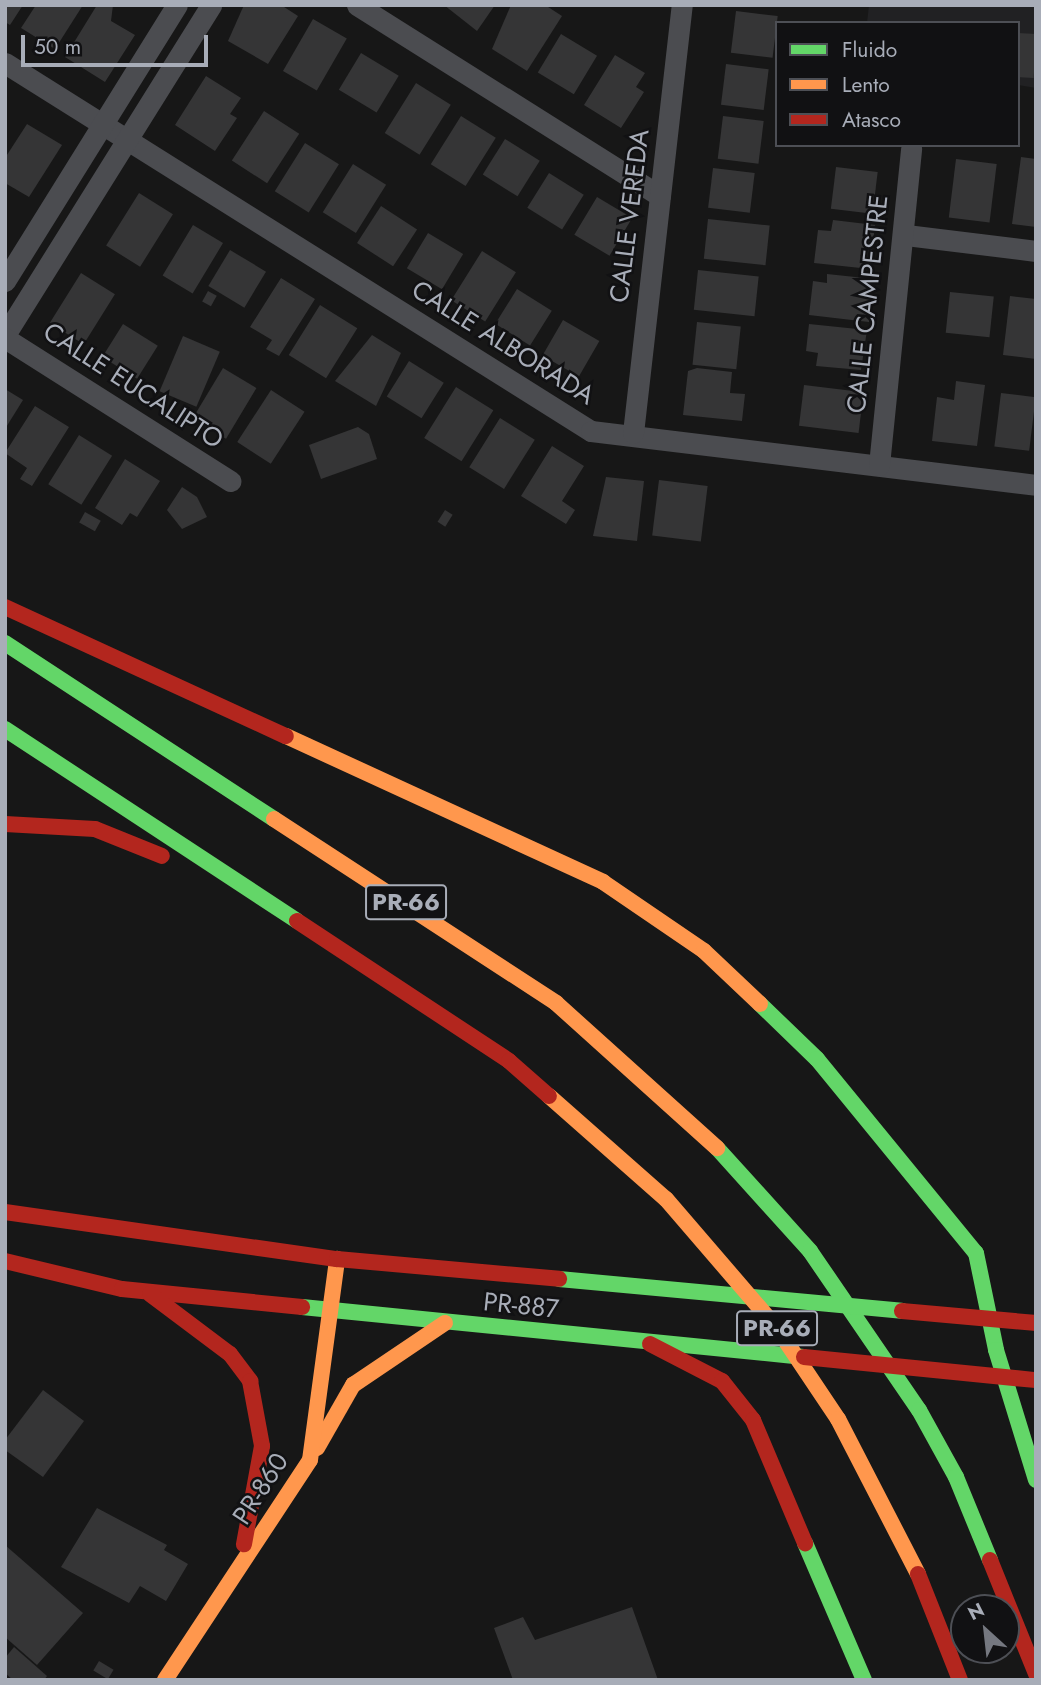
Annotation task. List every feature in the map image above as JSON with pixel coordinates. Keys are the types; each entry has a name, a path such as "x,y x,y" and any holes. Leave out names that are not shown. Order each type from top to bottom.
{"main road":[{"path":"5,607 392,781 603,882 659,918 778,1018 871,1123 976,1253 989,1321 1004,1378 1036,1480"},
{"name":"PR-66","path":"5,643 556,1003 669,1100 772,1205 872,1335 956,1477 1036,1674"},
{"name":"PR-66","path":"5,730 226,879 509,1061 666,1199 778,1328 868,1471 909,1550 960,1680"},
{"path":"5,824 95,829 226,879"},
{"name":"PR-887","path":"5,1212 337,1259 923,1309 989,1321 1036,1324"},
{"name":"PR-860","path":"165,1680 310,1460 337,1259"},
{"name":"PR-887","path":"5,1261 146,1292 650,1344 1036,1380"},
{"path":"146,1292 230,1354 250,1381 262,1446 257,1499 236,1573"},
{"path":"310,1460 354,1385 444,1323"},
{"path":"650,1344 722,1381 753,1420 864,1680"}],"street":[{"path":"5,281 177,5"},
{"path":"5,336 211,5"},
{"path":"357,5 660,196"},
{"name":"CALLE VEREDA","path":"634,433 682,5"},
{"name":"CALLE ALBORADA","path":"5,63 591,431 634,433 1036,485"},
{"name":"CALLE CAMPESTRE","path":"879,465 906,234 911,149"},
{"path":"906,234 1036,251"},
{"name":"CALLE EUCALIPTO","path":"5,336 230,481"}],"shaded area":[{"path":"869,5 1036,5 1036,88 1020,85 1020,21 867,21"}],"building":[{"path":"5,5 23,5 10,25 5,22"},
{"path":"36,5 83,5 55,49 21,28"},
{"path":"97,5 113,5 111,21 135,35 105,82 65,57"},
{"path":"244,5 281,5 298,16 268,64 228,41"},
{"path":"444,5 495,5 477,31"},
{"path":"511,5 545,5 562,16 527,71 492,49"},
{"path":"736,11 778,16 773,58 731,53"},
{"path":"313,19 347,38 317,90 283,71"},
{"path":"1020,33 1036,34 1034,78 1020,77"},
{"path":"561,34 597,56 574,94 538,73"},
{"path":"361,53 399,76 377,113 339,90"},
{"path":"615,55 645,73 636,87 644,92 621,128 584,105"},
{"path":"726,64 769,69 764,110 721,105"},
{"path":"206,76 241,98 230,114 237,118 215,151 175,125"},
{"path":"416,83 451,105 420,155 385,133"},
{"path":"264,111 299,134 267,183 232,160"},
{"path":"461,116 496,138 466,186 431,164"},
{"path":"723,116 764,121 758,164 718,159"},
{"path":"27,124 62,145 29,197 5,183 5,158"},
{"path":"505,139 540,161 518,196 483,175"},
{"path":"305,143 339,164 309,213 275,191"},
{"path":"1021,157 1036,159 1036,227 1012,224"},
{"path":"956,159 997,164 990,223 949,218"},
{"path":"353,164 386,185 356,233 323,212"},
{"path":"836,167 878,172 873,214 831,209"},
{"path":"713,168 755,173 750,213 708,208"},
{"path":"549,173 584,195 562,229 527,208"},
{"path":"139,193 173,214 140,267 106,246"},
{"path":"597,197 632,218 609,256 574,235"},
{"path":"381,206 417,229 393,266 357,243"},
{"path":"708,219 770,225 765,265 704,259"},
{"path":"833,220 875,225 870,269 814,263 818,230 831,231"},
{"path":"193,225 223,243 193,294 163,276"},
{"path":"428,233 463,254 442,289 407,268"},
{"path":"230,250 266,272 244,308 208,286"},
{"path":"482,251 516,272 485,321 451,300"},
{"path":"698,270 759,276 754,316 694,310"},
{"path":"81,273 115,294 84,344 50,323"},
{"path":"827,274 874,279 869,322 809,315 813,281 827,283"},
{"path":"281,278 315,299 279,356 266,349 272,340 250,327"},
{"path":"517,289 552,311 530,345 495,324"},
{"path":"208,291 217,296 211,306 202,301"},
{"path":"950,292 994,297 989,337 946,333"},
{"path":"1010,296 1036,299 1036,359 1003,355"},
{"path":"320,305 357,328 326,378 289,355"},
{"path":"563,320 599,341 579,377 542,356"},
{"path":"697,322 741,327 736,369 693,365"},
{"path":"123,324 158,346 137,379 102,357"},
{"path":"809,324 867,330 861,370 816,366 818,353 806,351"},
{"path":"372,335 401,353 376,406 335,381"},
{"path":"183,336 220,352 196,407 160,391"},
{"path":"409,361 444,383 422,418 387,397"},
{"path":"223,368 256,388 226,439 193,419"},
{"path":"697,368 732,372 730,393 745,394 742,421 683,415 688,371"},
{"path":"956,381 985,385 977,446 932,441 937,397 954,400"},
{"path":"804,385 864,392 859,433 799,426"},
{"path":"456,387 493,410 462,461 424,438"},
{"path":"5,389 23,400 5,429"},
{"path":"271,390 305,412 271,464 237,442"},
{"path":"1001,393 1036,397 1029,451 994,447"},
{"path":"35,406 69,427 32,486 20,479 27,468 5,453"},
{"path":"500,418 535,440 504,489 469,467"},
{"path":"358,427 369,434 377,459 321,479 309,445"},
{"path":"79,435 112,456 81,505 48,484"},
{"path":"552,446 584,466 562,501 575,510 566,524 521,496"},
{"path":"125,459 160,481 137,517 130,513 122,525 95,508"},
{"path":"606,477 644,481 637,541 593,536"},
{"path":"659,480 708,486 701,542 652,536"},
{"path":"182,487 197,497 207,517 182,529 167,510"},
{"path":"445,510 453,515 445,527 438,522"},
{"path":"85,512 101,521 95,531 79,522"},
{"path":"43,1390 84,1421 43,1477 5,1450 5,1440"},
{"path":"97,1508 167,1545 164,1550 188,1564 166,1601 140,1586 129,1603 61,1567"},
{"path":"5,1545 83,1613 37,1665 5,1637"},
{"path":"632,1607 658,1680 513,1680 494,1628 523,1617 535,1640"},
{"path":"14,1647 47,1676 44,1680 13,1680 5,1673 5,1658"},
{"path":"99,1661 114,1670 108,1679 93,1670"}],"traffic: fast":[{"path":"5,643 274,819"},
{"path":"5,729 297,921"},
{"path":"760,1004 817,1059 976,1253 996,1350 1036,1480"},
{"path":"717,1148 810,1251 919,1410 956,1477 990,1560"},
{"path":"559,1279 902,1311"},
{"path":"302,1307 804,1357"},
{"path":"805,1543 864,1680"}],"traffic: slow":[{"path":"286,736 603,882 704,951 760,1004"},
{"path":"274,819 556,1003 717,1148"},
{"path":"549,1096 666,1199 777,1328 838,1419 918,1574"},
{"path":"165,1680 310,1460 337,1259"},
{"path":"317,1448 353,1385 445,1323"}],"traffic: jam":[{"path":"5,607 286,736"},
{"path":"5,824 95,829 162,856"},
{"path":"297,921 509,1061 549,1096"},
{"path":"5,1212 337,1259 559,1279"},
{"path":"5,1261 122,1289 302,1307"},
{"path":"150,1294 230,1354 250,1381 262,1446 244,1544"},
{"path":"902,1311 1036,1323"},
{"path":"650,1344 722,1381 753,1420 805,1543"},
{"path":"804,1357 1036,1380"},
{"path":"990,1560 1036,1674"},
{"path":"918,1574 960,1680"}]}
